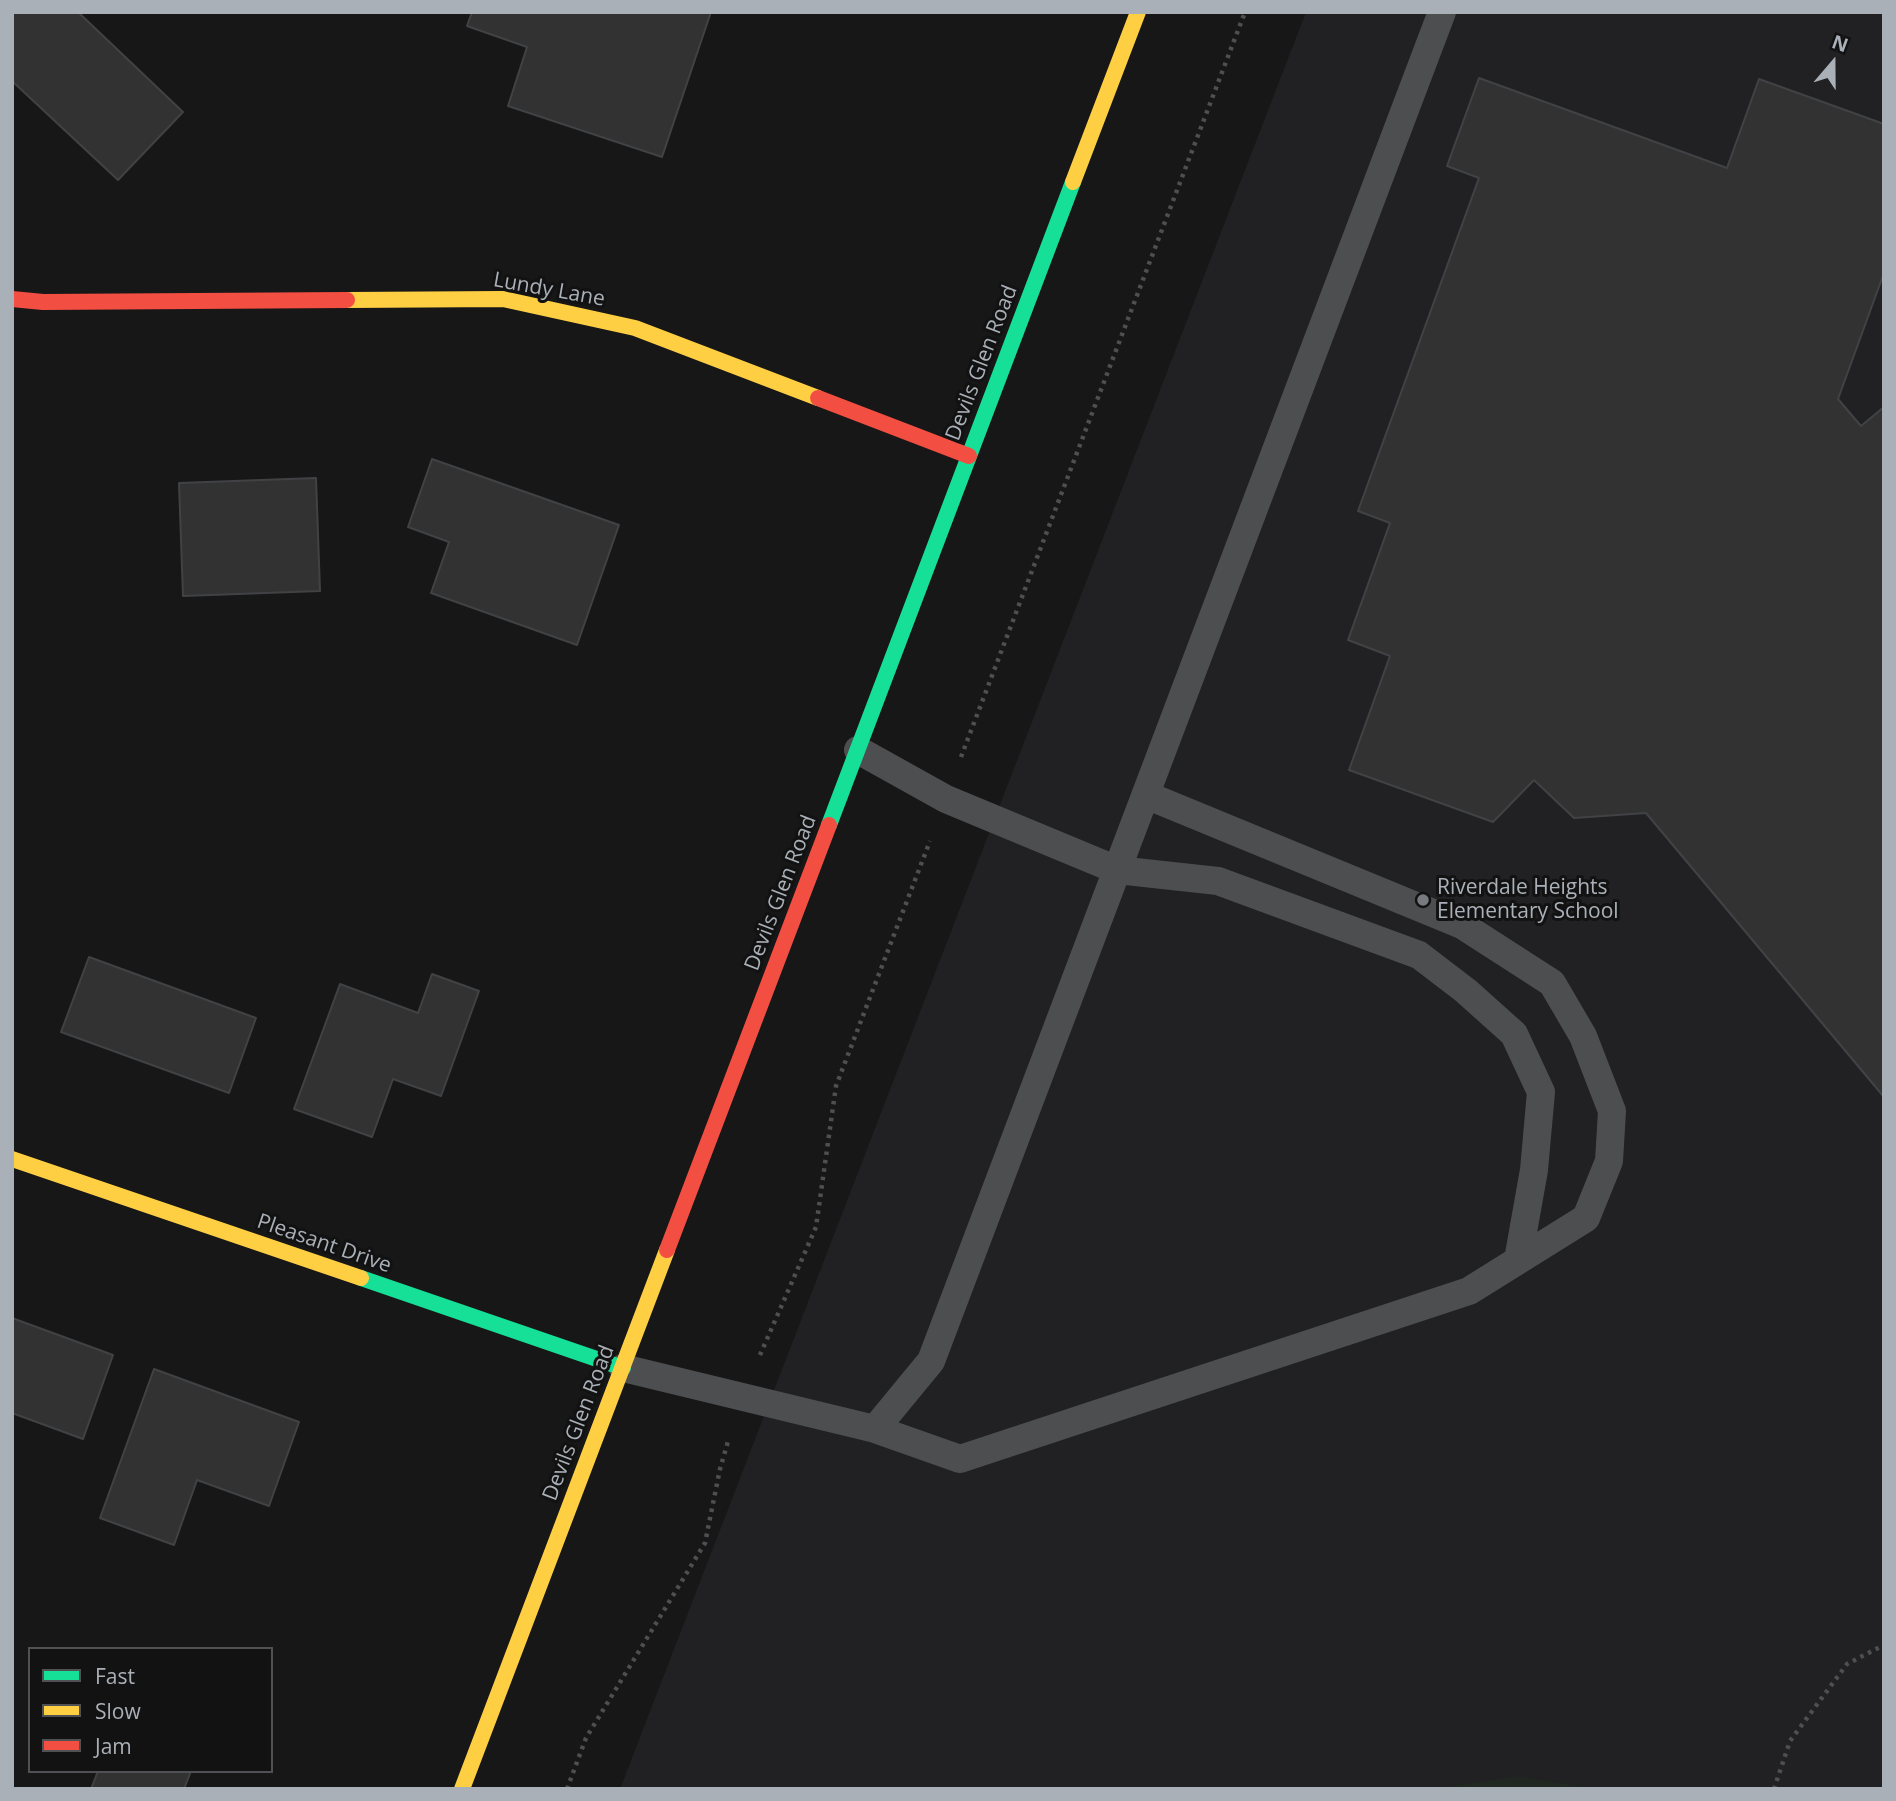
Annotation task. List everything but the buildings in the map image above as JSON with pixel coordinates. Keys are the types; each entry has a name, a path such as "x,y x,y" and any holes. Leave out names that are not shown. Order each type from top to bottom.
{"main road":[{"name":"Devils Glen Road","path":"462,1789 1138,12"},
{"name":"Lundy Lane","path":"12,299 43,302 503,299 635,328 969,456"},
{"name":"Pleasant Drive","path":"12,1159 623,1368"}],"lane":[{"path":"875,1429 932,1361 1442,12"},
{"path":"858,750 946,799 1117,870 1218,881 1419,955 1466,990 1514,1034 1541,1093 1534,1170 1518,1260"},
{"path":"623,1368 875,1429 960,1459 1469,1291 1586,1219 1609,1161 1612,1111 1583,1036 1552,983 1462,925 1146,795"}],"path":[{"path":"567,1789 586,1738 705,1543 720,1469 742,1397 816,1227 836,1086 1245,12"},
{"path":"1774,1789 1790,1741 1847,1664 1884,1645"}],"shaded area":[{"name":"Riverdale Heights Elementary School","path":"1306,12 1884,12 1884,1789 620,1789"},
{"path":"1519,1776 1597,1789 1432,1789"}],"traffic: fast":[{"path":"829,825 1073,182"},
{"path":"361,1278 623,1368"}],"traffic: slow":[{"path":"1073,182 1138,12"},
{"path":"347,300 503,299 635,328 818,398"},
{"path":"12,1159 361,1278"},
{"path":"462,1789 667,1250"}],"traffic: jam":[{"path":"12,299 43,302 347,300"},
{"path":"818,398 969,456"},
{"path":"667,1250 829,825"}],"place":[{"name":"Riverdale Heights Elementary School","path":"1423,900"}]}
